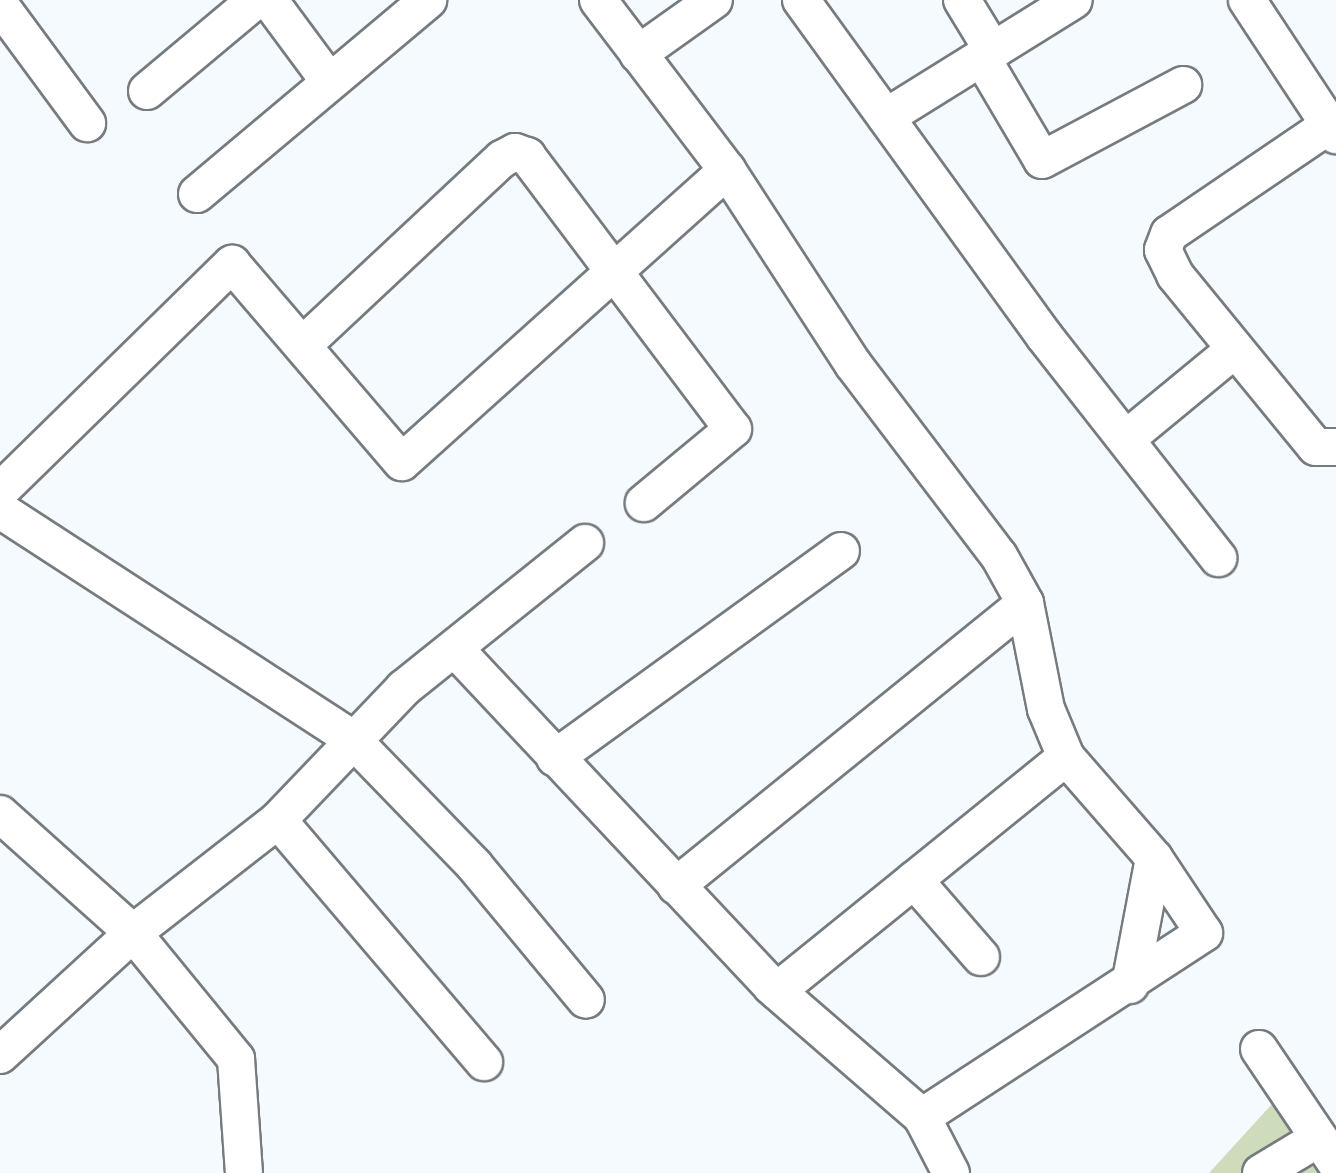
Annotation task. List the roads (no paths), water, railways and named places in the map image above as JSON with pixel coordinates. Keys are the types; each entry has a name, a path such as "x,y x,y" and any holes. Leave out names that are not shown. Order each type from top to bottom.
{"street":[{"path":"147,91 256,0"},
{"path":"269,0 329,81"},
{"path":"197,194 428,0"},
{"path":"598,0 727,170 853,364 999,556 1025,603 1046,709 1066,757 1154,858 1204,933 1130,985 922,1117"},
{"path":"638,54 714,0"},
{"path":"801,0 1126,439 1218,558"},
{"path":"962,0 1042,160 1183,85"},
{"path":"886,117 1074,0"},
{"path":"1247,0 1332,131 1169,234 1163,250 1175,275 1316,447 1336,447"},
{"path":"0,5 87,123"},
{"path":"304,344 515,152 539,166 612,272 733,429 644,503"},
{"path":"0,491 232,264 304,344 402,462 727,170"},
{"path":"1126,439 1235,349"},
{"path":"0,510 351,738 474,865 586,1000"},
{"path":"0,1055 133,933 278,820 351,738 585,543"},
{"path":"555,758 841,551"},
{"path":"676,886 1025,603"},
{"path":"455,649 777,991 922,1117 951,1173"},
{"path":"777,991 1066,757"},
{"path":"0,814 133,933 236,1059 244,1173"},
{"path":"278,820 484,1062"},
{"path":"1130,985 1154,858"},
{"path":"914,880 981,957"},
{"path":"1259,1049 1326,1152 1261,1173"}]}
